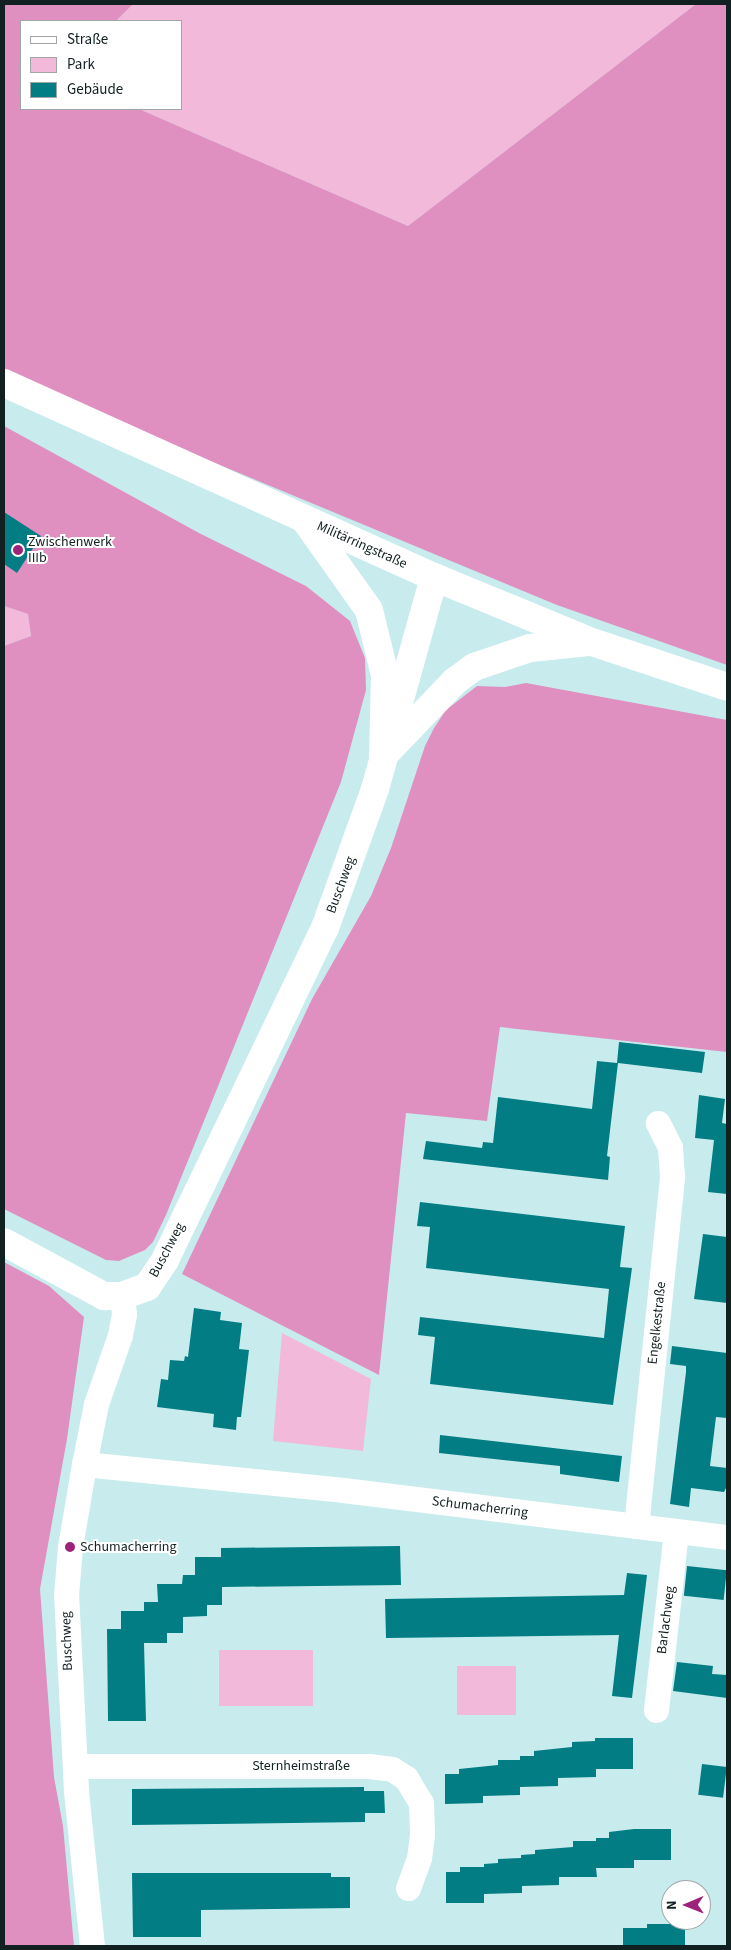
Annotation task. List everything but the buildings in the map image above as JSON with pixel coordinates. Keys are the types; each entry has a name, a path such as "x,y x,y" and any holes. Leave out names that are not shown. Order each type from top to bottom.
{"main road":[{"name":"Militärringstraße","path":"4,383 434,577 592,642 727,687"},
{"path":"304,519 369,610 385,675 383,756"},
{"name":"Buschweg","path":"122,1296 146,1288 165,1260 325,928 375,790 434,577"},
{"path":"383,756 455,681 474,667 530,648 592,642"},
{"path":"4,1242 104,1296 122,1296"}],"street":[{"name":"Engelkestraße","path":"636,1526 672,1176 670,1147 658,1123"},
{"name":"Buschweg","path":"92,1946 66,1647 66,1595 70,1547 84,1464 96,1404 120,1335 124,1314 122,1296"},
{"name":"Schumacherring","path":"84,1464 343,1490 727,1537"},
{"name":"Barlachweg","path":"656,1710 676,1531"},
{"name":"Sternheimstraße","path":"76,1766 369,1766 392,1769 406,1778 421,1802 422,1834 418,1858 408,1888"}],"green space":[{"path":"133,4 696,4 408,226 141,110 182,110 182,20 117,20"},
{"path":"4,606 28,614 31,636 4,646"},
{"path":"282,1333 371,1379 363,1451 273,1441"},
{"path":"219,1650 313,1650 313,1706 219,1706"},
{"path":"457,1666 516,1666 516,1715 457,1715"}],"shaded area":[{"path":"4,4 133,4 117,20 20,20 20,110 141,110 408,226 696,4 727,4 727,665 557,605 215,463 4,370"},
{"path":"4,426 199,533 306,586 350,621 365,658 366,690 341,782 166,1215 153,1242 145,1250 119,1261 106,1260 4,1209 4,646 31,636 28,614 4,606"},
{"path":"526,683 727,720 727,1052 500,1027 487,1121 406,1113 379,1375 182,1274 312,999 371,896 391,848 425,746 434,728 446,710 477,686 505,687"},
{"path":"4,1262 49,1286 84,1317 67,1439 40,1589 54,1777 63,1826 74,1946 4,1946"}],"place":[{"name":"Zwischenwerk IIIb","path":"18,550"},
{"name":"Schumacherring","path":"70,1547"}]}
